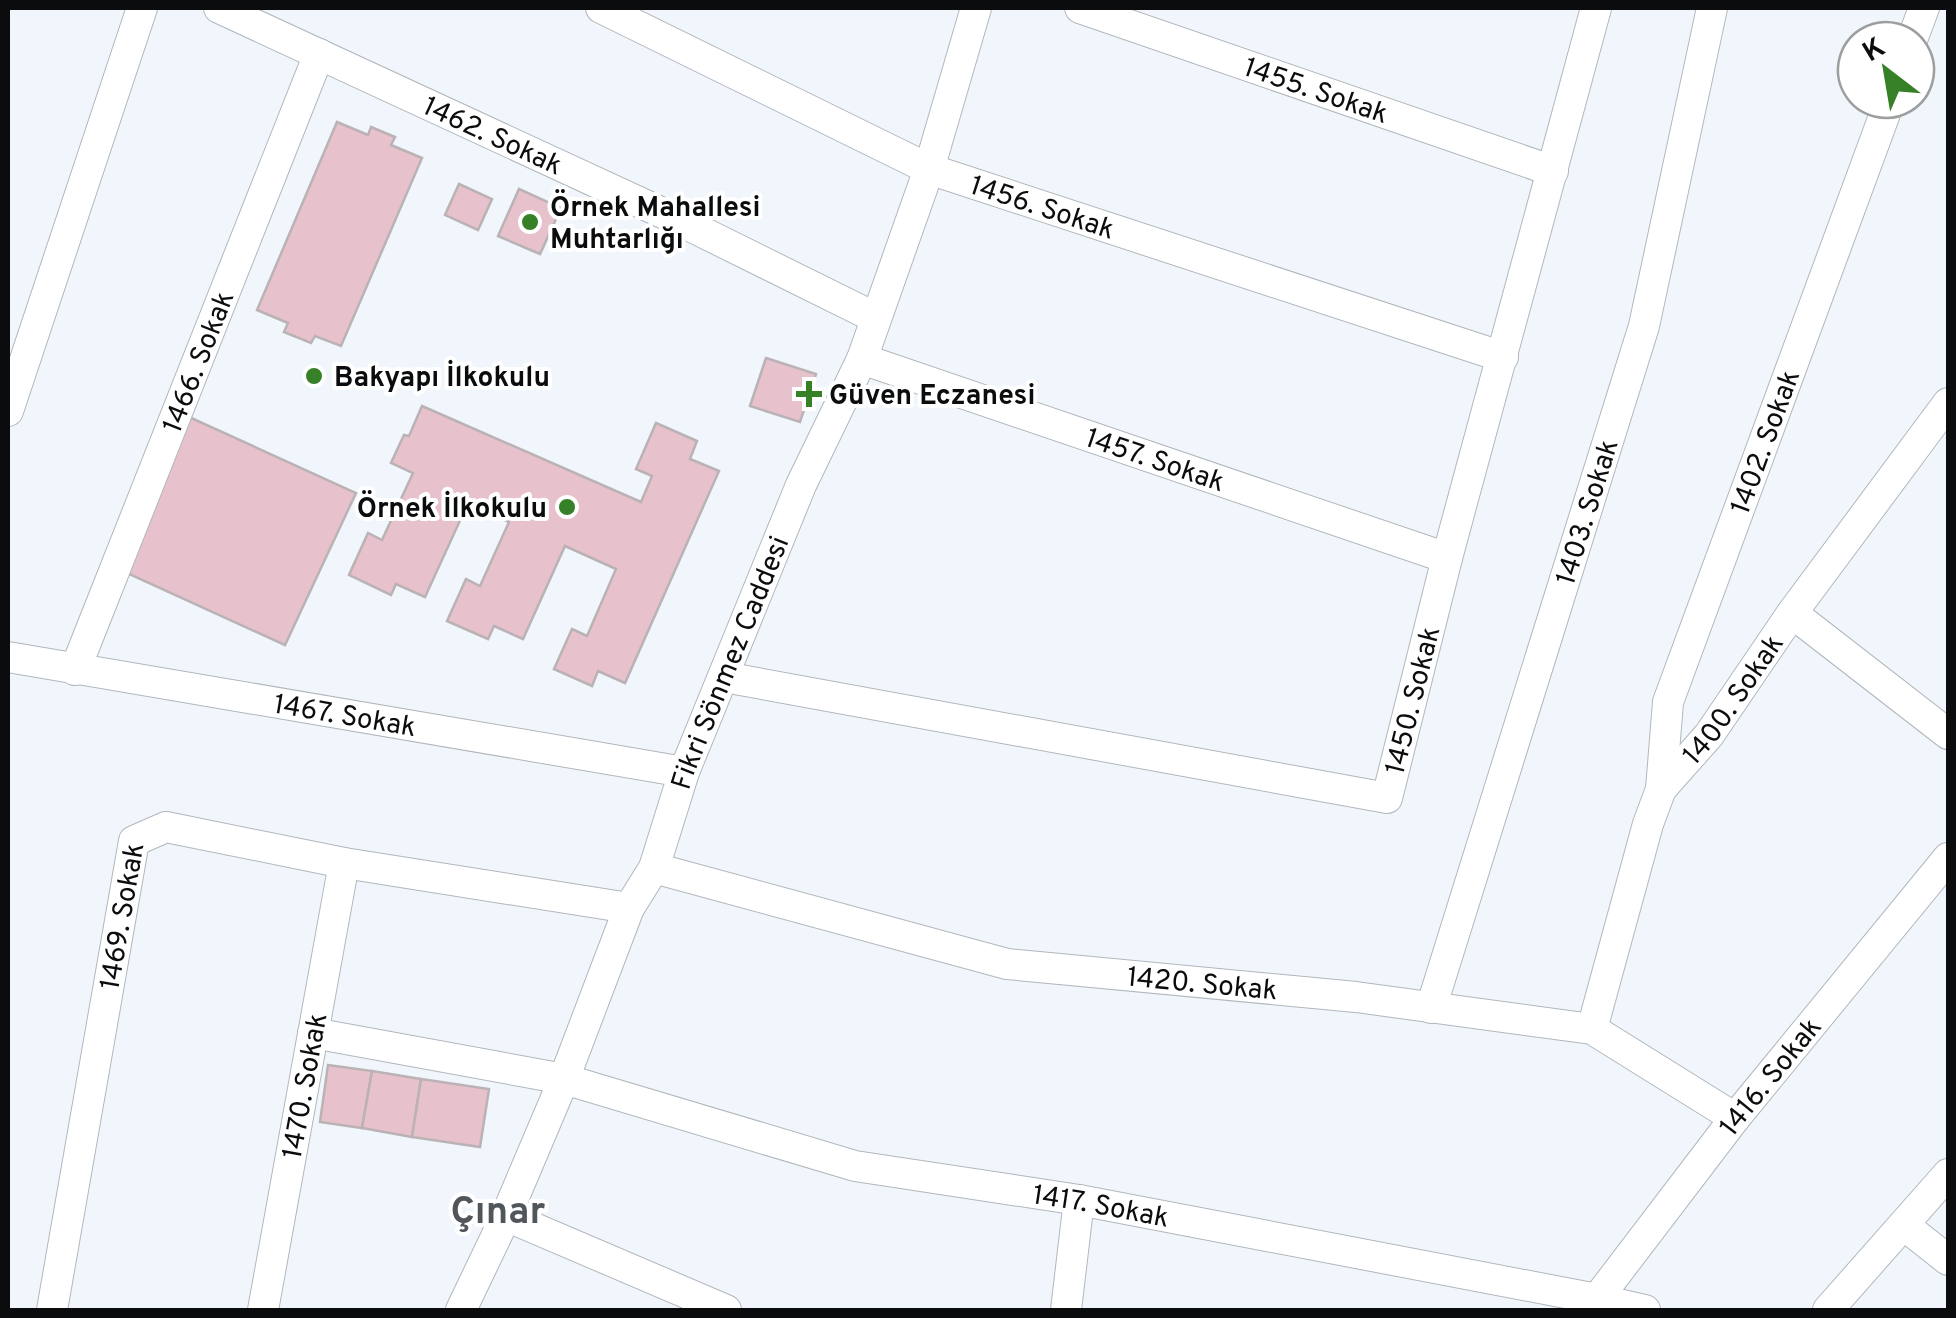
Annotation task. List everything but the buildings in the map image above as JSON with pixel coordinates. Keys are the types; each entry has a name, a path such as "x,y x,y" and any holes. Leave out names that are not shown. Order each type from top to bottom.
{"street":[{"path":"8,411 142,8"},
{"name":"1456. Sokak","path":"601,8 929,169 1504,357"},
{"name":"Fikri Sönmez Caddesi","path":"461,1310 564,1079 629,908 654,868 684,772 801,485 862,359 929,169 976,8"},
{"name":"1455. Sokak","path":"1080,8 1553,171"},
{"name":"1450. Sokak","path":"724,677 1388,798 1447,558 1596,8"},
{"name":"1403. Sokak","path":"1432,1008 1644,326 1712,8"},
{"name":"1462. Sokak","path":"235,11 876,318"},
{"name":"1466. Sokak","path":"75,670 319,54"},
{"name":"1402. Sokak","path":"1661,789 1668,702 1883,120"},
{"name":"1457. Sokak","path":"862,359 1447,558"},
{"name":"1400. Sokak","path":"1592,1029 1661,789 1709,735 1792,613 1948,404"},
{"path":"1792,613 1948,734"},
{"name":"1467. Sokak","path":"8,656 684,772"},
{"name":"1469. Sokak","path":"52,1310 134,841 166,828 344,863 629,908"},
{"name":"1416. Sokak","path":"1597,1299 1735,1118 1948,858"},
{"name":"1470. Sokak","path":"263,1310 344,863"},
{"name":"1420. Sokak","path":"654,868 1007,964 1356,998 1592,1029 1735,1118"},
{"name":"1417. Sokak","path":"314,1033 564,1079 854,1166 1079,1200 1645,1310"},
{"path":"1828,1310 1948,1174"},
{"path":"1066,1310 1079,1200"},
{"path":"506,1216 726,1310"},
{"path":"1905,1226 1948,1260"}],"place":[{"name":"Örnek Mahallesi Muhtarlığı","path":"530,222"},
{"name":"Bakyapı İlkokulu","path":"314,376"},
{"name":"Güven Eczanesi","path":"809,394"},
{"name":"Örnek İlkokulu","path":"567,507"}],"district":[{"name":"Çınar","path":"498,1210"}]}
